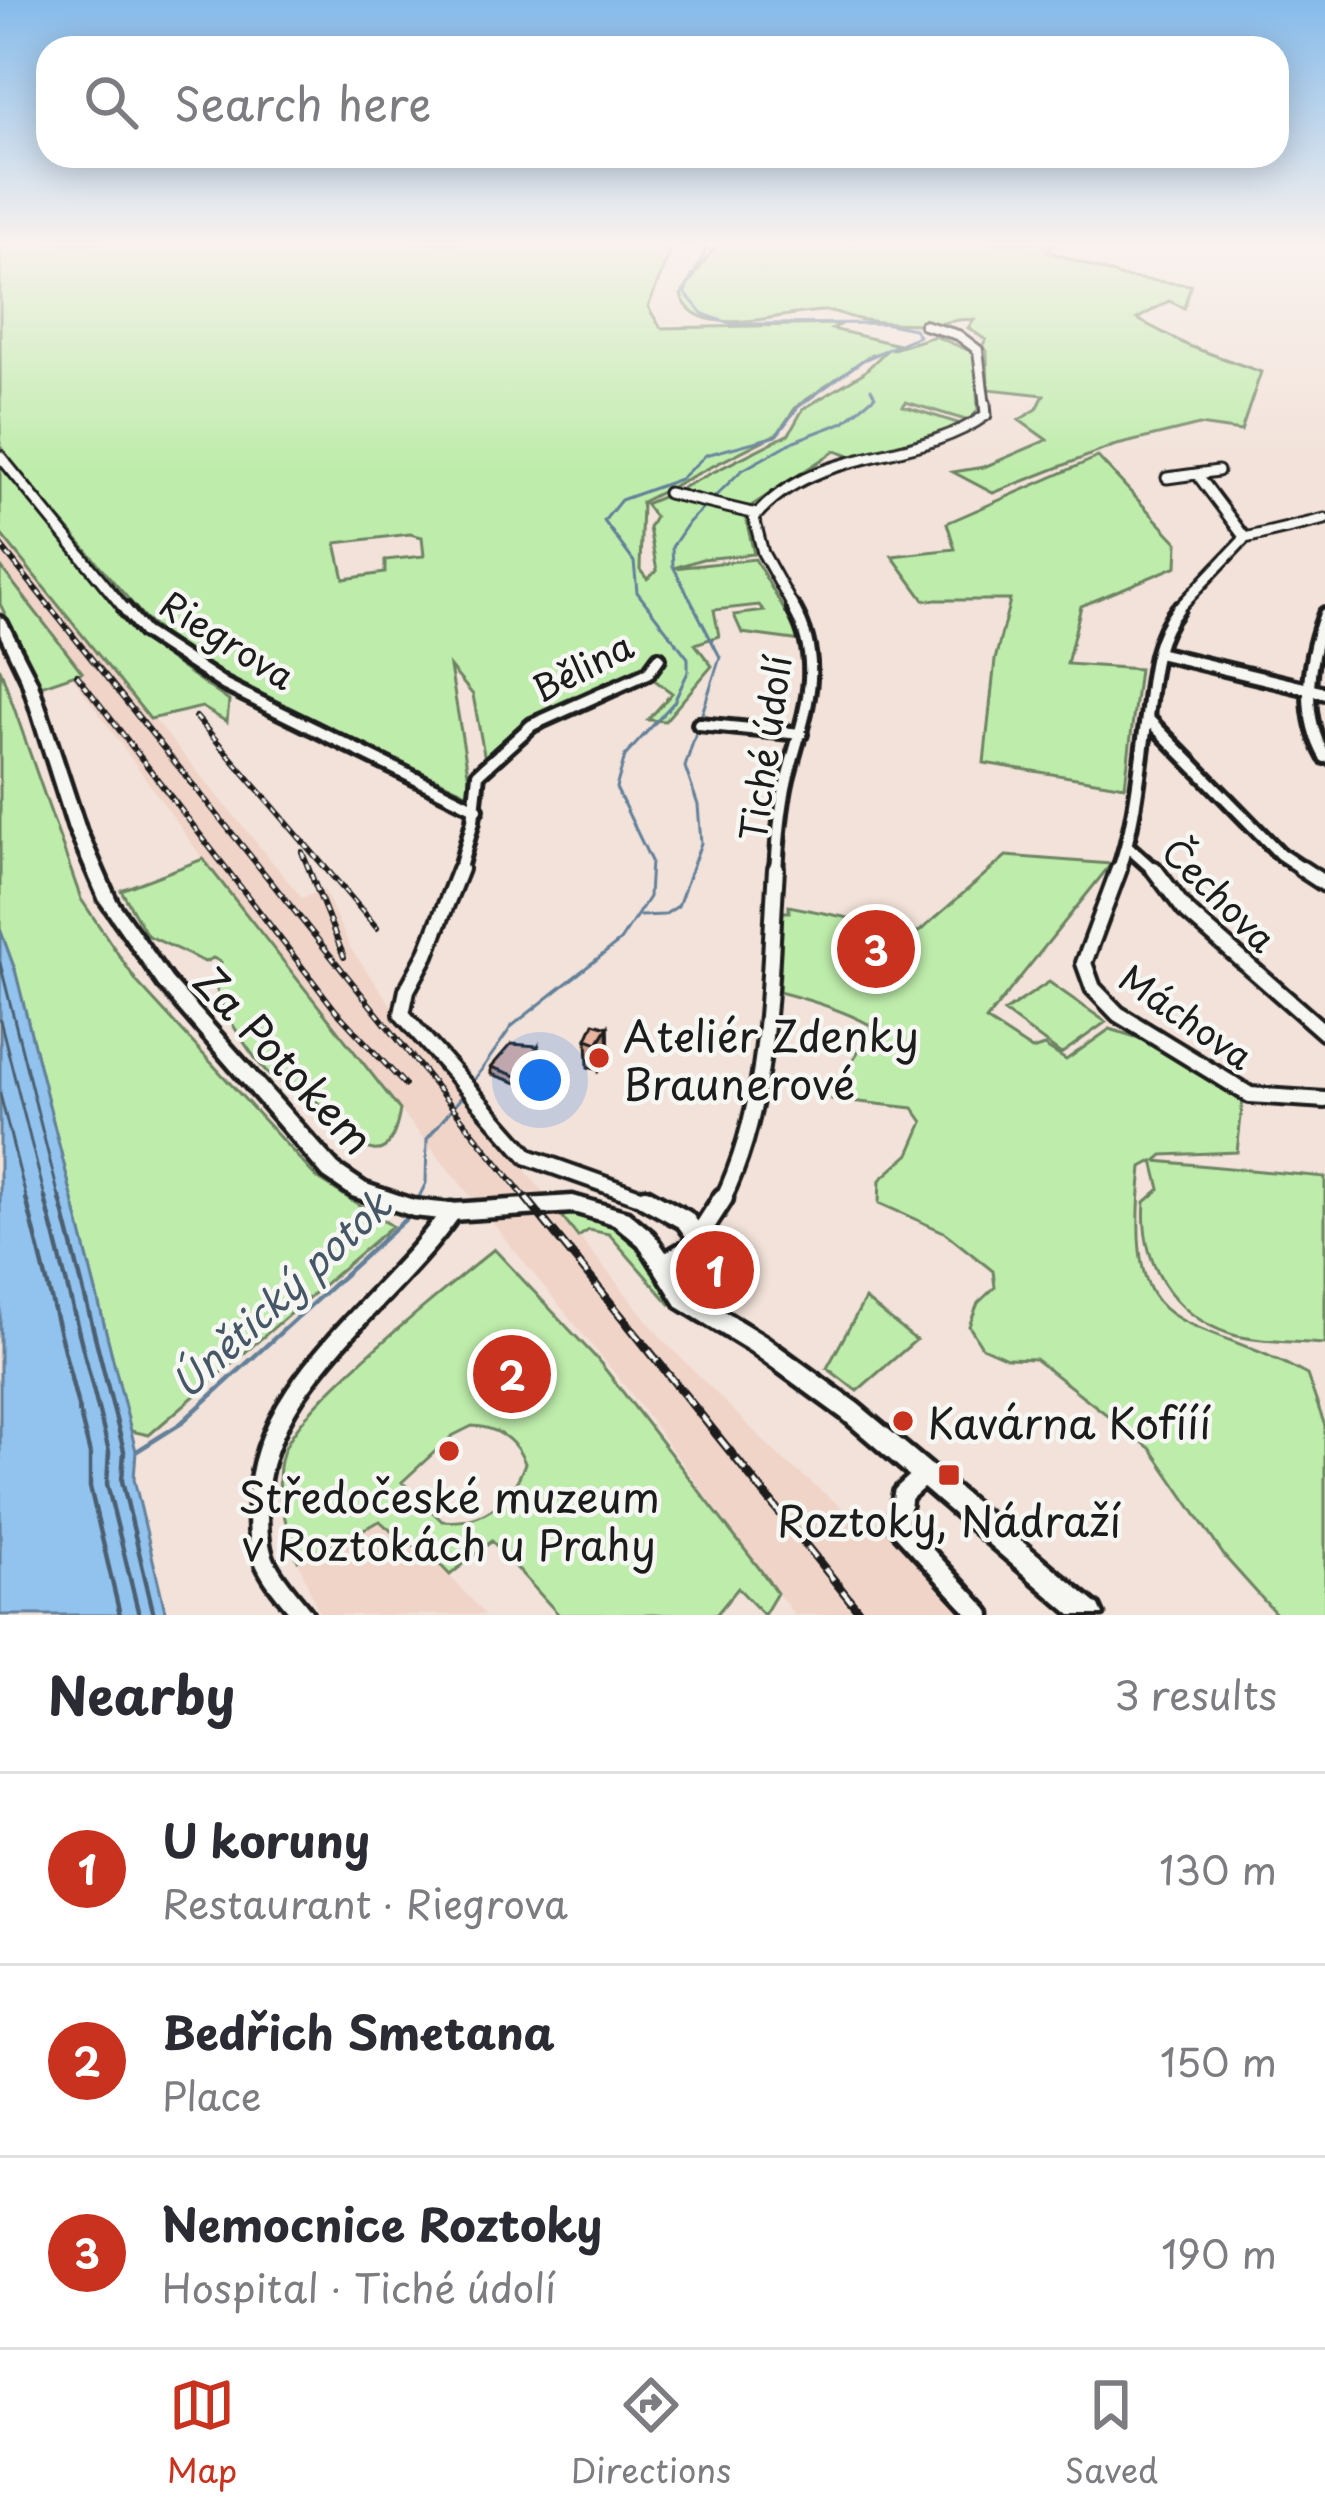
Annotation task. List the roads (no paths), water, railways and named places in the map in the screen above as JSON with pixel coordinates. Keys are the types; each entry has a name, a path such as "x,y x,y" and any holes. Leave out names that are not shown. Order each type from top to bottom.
{"main road":[{"name":"Za Potokem","path":"0,620 28,680 96,879 165,982 306,1147 359,1190 400,1205 443,1211 592,1207 635,1228 686,1300 805,1376 1090,1615"}],"street":[{"path":"668,493 756,514 778,492 812,473 979,423 986,415 987,402 978,350 958,334 924,325"},
{"name":"Riegrova","path":"0,456 144,632 225,685 477,809"},
{"path":"1167,478 1218,471"},
{"path":"1197,474 1245,538 1325,519"},
{"name":"Tiché údolí","path":"697,1236 713,1218 746,1137 765,1026 784,794 801,734 812,652 759,541 756,514"},
{"name":"Máchova","path":"1245,538 1173,614 1149,671 1147,718 1126,846 1084,962 1093,988 1118,1014 1250,1095 1325,1100"},
{"path":"1325,614 1319,628 1318,691 1310,725 1325,757"},
{"path":"1158,653 1318,691"},
{"name":"Bělina","path":"477,809 478,774 532,725 648,673 659,658"},
{"path":"1147,718 1280,854 1325,884"},
{"path":"699,724 801,734"},
{"path":"477,809 464,865 422,962 401,996 402,1014 517,1147 539,1164 627,1191 686,1222 697,1236 690,1249 663,1264"},
{"name":"Čechova","path":"1126,846 1146,858 1185,910 1325,1033"},
{"path":"304,1615 264,1561 254,1479 260,1454 287,1405 412,1266 443,1211"},
{"path":"926,1474 903,1494 898,1525 981,1615"}],"water":[{"path":"0,929 15,970 136,1451 134,1479 166,1615 0,1615"}],"waterway":[{"name":"Únětický potok","path":"470,1086 512,1026 620,941 649,897 651,861 616,788 625,756 674,702 688,672 688,658 637,592 634,562 604,521 621,500 680,479 706,455 776,436 798,407 863,360 919,336 914,329 883,323 731,324 712,317"},
{"path":"640,916 664,915 678,906 701,843 698,805 685,767 720,657 673,566 672,547 689,522 741,471 794,441 844,422 875,396 871,389"},
{"name":"Únětický potok","path":"417,1201 426,1183 427,1139 464,1094"},
{"name":"Únětický potok","path":"137,1451 180,1424 410,1215"}],"railway":[{"path":"0,545 528,1201"},
{"path":"77,675 336,1011 405,1085"},
{"path":"196,717 377,928"},
{"path":"302,852 344,957"},
{"path":"526,1198 862,1615"}],"place":[{"name":"Nemocnice Roztoky","path":"876,949"},
{"name":"Ateliér Zdenky Braunerové","path":"599,1058"},
{"name":"U koruny","path":"715,1270"},
{"name":"Bedřich Smetana","path":"512,1374"},
{"name":"Kavárna Kofííí","path":"903,1421"},
{"name":"Středočeské muzeum v Roztokách u Prahy","path":"449,1451"},
{"name":"Roztoky, Nádraží","path":"949,1475"}]}
